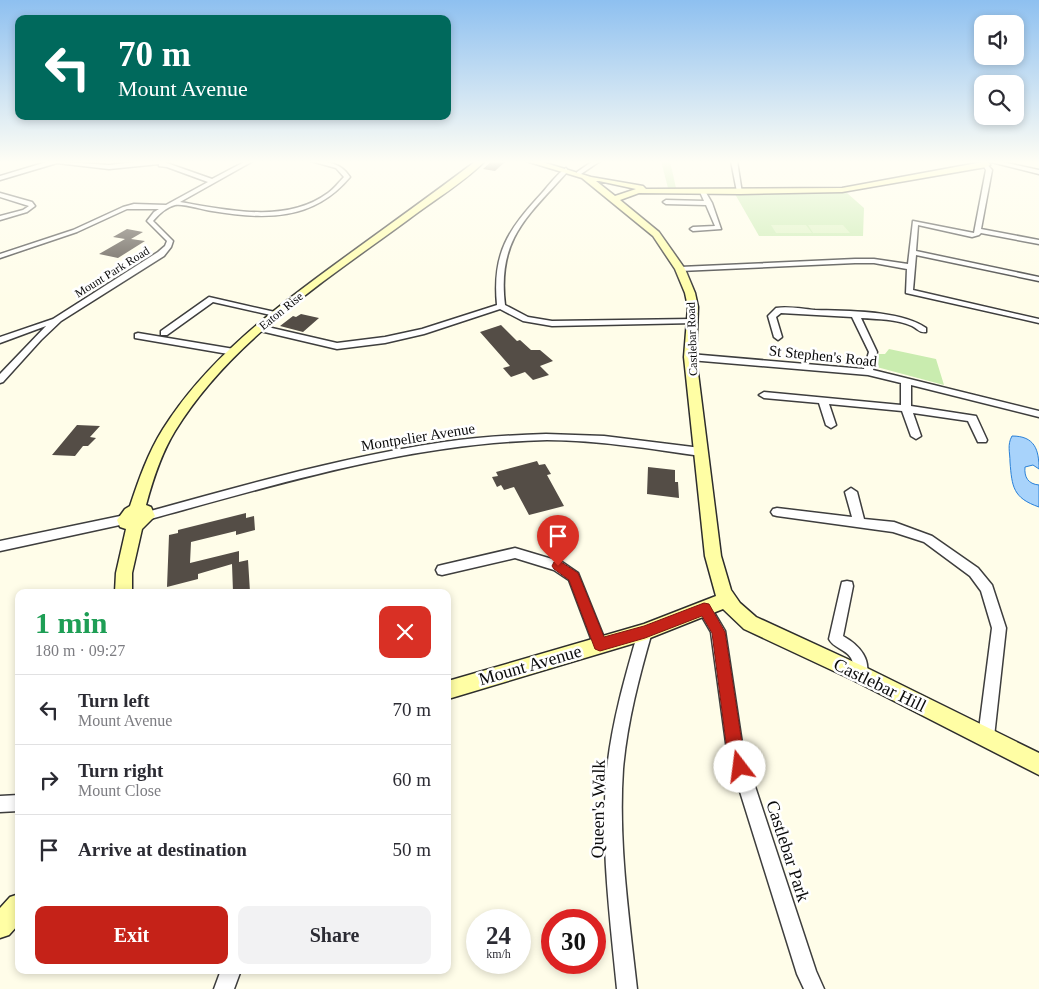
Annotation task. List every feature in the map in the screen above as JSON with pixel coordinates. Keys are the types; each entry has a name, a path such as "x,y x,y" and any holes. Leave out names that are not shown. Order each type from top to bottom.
{"street":[{"path":"0,218 25,211 30,207"},
{"path":"0,256 75,230 129,207"},
{"name":"Mount Park Road","path":"0,380 58,319 161,254 168,247 170,240 167,234 154,227 150,221 156,213 166,207"},
{"path":"210,207 264,215 288,212 300,207"},
{"name":"Eaton Rise","path":"123,589 124,573 141,489 149,467 177,419 211,375 275,314 419,207"},
{"path":"535,207 507,241 500,258 497,286 501,306 513,315 531,321 555,324 692,321"},
{"name":"Castlebar Road","path":"625,207 656,234 680,269 690,294 693,308 690,357 713,556 718,583 725,600"},
{"path":"692,229 718,228 710,207"},
{"path":"982,207 977,234 972,235 915,222 910,291 1039,322"},
{"path":"978,230 1039,242"},
{"path":"912,252 1039,279"},
{"path":"680,269 738,265 874,261 911,267"},
{"path":"164,333 212,300 275,314"},
{"path":"259,328 337,346 385,340 424,331 501,306"},
{"path":"778,337 772,316 779,310 855,314 915,323 923,330"},
{"path":"855,314 873,352 868,372"},
{"path":"0,340 58,319"},
{"path":"25,332 43,334"},
{"path":"138,336 234,352"},
{"name":"St Stephen's Road","path":"690,357 868,372 1039,414"},
{"path":"906,381 906,408 916,436"},
{"path":"764,395 906,408 972,418 982,440"},
{"path":"823,400 831,425"},
{"name":"Montpelier Avenue","path":"0,546 136,518 320,469 459,444 547,437 609,440 701,452"},
{"path":"851,492 859,522"},
{"path":"777,512 894,527 928,539 974,572 987,589 999,628 986,736"},
{"path":"442,570 515,554 558,566 574,577 600,645"},
{"path":"848,586 836,639 856,651 859,666"},
{"name":"Mount Avenue","path":"451,689 645,632 725,600"},
{"name":"Castlebar Hill","path":"725,600 741,617 750,623 859,666 1039,764"},
{"name":"Castlebar Park","path":"704,608 718,632 735,750 807,974 814,989"},
{"name":"Queen's Walk","path":"627,989 616,858 614,787 627,697 645,632"},
{"path":"0,804 15,803"},
{"path":"0,926 15,910"},
{"path":"224,989 230,974"}],"green space":[{"path":"743,207 864,208 863,236 759,236"},
{"path":"771,225 806,225 812,233 776,233"},
{"path":"808,225 843,225 850,233 813,233"},
{"path":"889,349 936,359 944,385 873,366 877,354 885,354"}],"water":[{"path":"1012,436 1026,438 1031,441 1037,450 1039,469 1033,465 1025,467 1025,471 1029,482 1039,485 1039,507 1024,500 1013,485 1009,449"}],"building":[{"path":"127,229 143,232 131,239 145,241 118,258 99,254 125,239 113,237"},
{"path":"301,314 319,318 303,332 280,326 293,316 296,317"},
{"path":"501,325 517,341 520,340 531,350 540,350 553,361 540,366 549,375 533,380 525,372 511,377 503,368 510,366 480,332"},
{"path":"77,425 100,426 90,437 96,438 88,446 83,446 75,456 52,455"},
{"path":"537,461 539,465 545,464 551,474 547,475 564,506 529,515 514,487 504,490 501,485 497,487 492,477 498,476 496,472"},
{"path":"648,467 675,470 675,482 678,482 679,498 647,494"},
{"path":"246,513 246,518 254,516 255,530 236,535 236,531 191,542 190,563 239,551 239,562 248,560 250,589 233,589 232,564 198,574 198,579 167,587 169,535 178,533 178,530"}],"route":[{"path":"558,566 574,577 600,645 645,632 704,608 718,632 735,750 740,767"}]}
